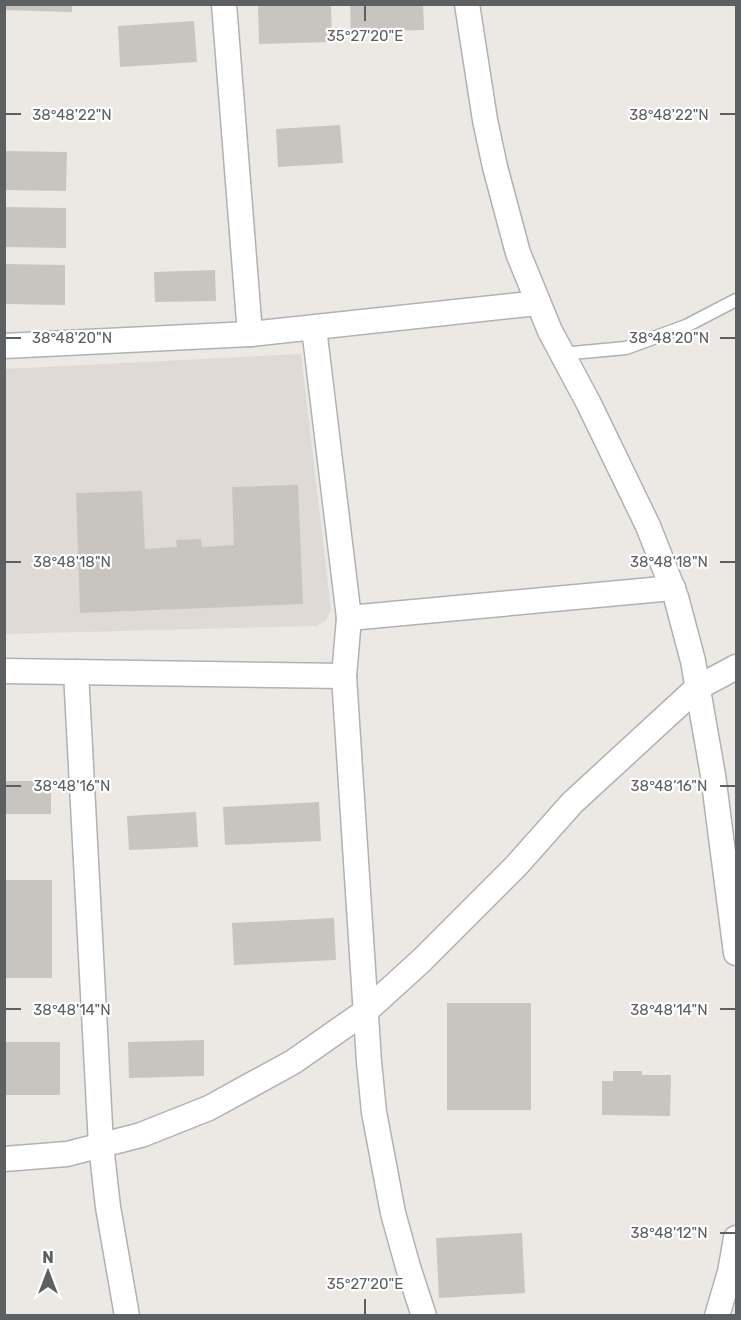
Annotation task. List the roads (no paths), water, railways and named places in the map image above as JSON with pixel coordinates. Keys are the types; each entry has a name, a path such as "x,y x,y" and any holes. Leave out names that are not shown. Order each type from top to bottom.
{"street":[{"path":"224,4 250,334"},
{"path":"467,4 476,73 495,167 518,253 561,354 589,404 648,526 673,588 686,634 713,775 736,953"},
{"path":"4,346 250,334 538,303"},
{"path":"314,328 350,618 344,676 372,1092 382,1163 408,1268 424,1316"},
{"path":"350,618 673,588"},
{"path":"4,1159 67,1154 141,1135 209,1108 293,1062 366,1011 469,914 572,803 697,688 736,667"},
{"path":"4,671 344,676"},
{"path":"76,672 100,1145 108,1208 127,1316"},
{"path":"717,1316 730,1272 736,1238"}],"lane":[{"path":"561,354 626,348 686,326 736,300"}]}
